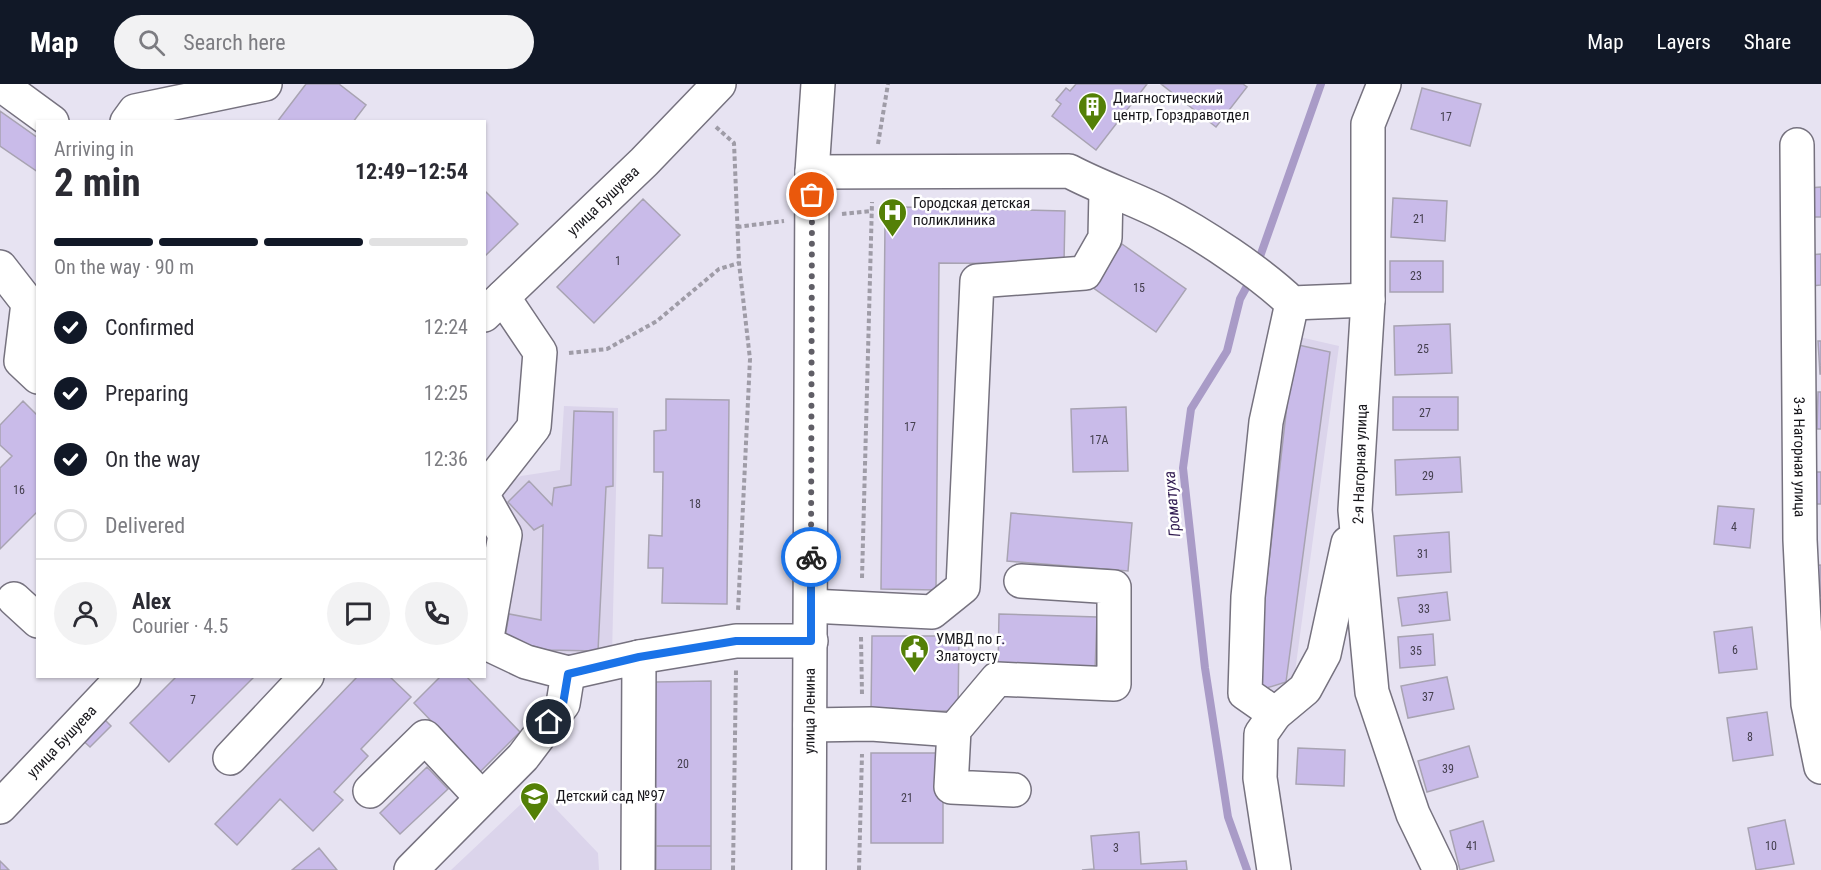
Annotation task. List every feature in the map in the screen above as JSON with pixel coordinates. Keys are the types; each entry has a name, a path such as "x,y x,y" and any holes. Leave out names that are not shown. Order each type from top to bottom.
{"street":[{"path":"0,84 49,120"},
{"path":"128,120 135,111 265,84"},
{"name":"улица Бушуева","path":"494,306 644,162 719,84"},
{"name":"улица Ленина","path":"809,870 812,172 818,84"},
{"name":"2-я Нагорная улица","path":"1384,84 1368,124 1368,300 1355,510 1372,692 1413,814 1440,870"},
{"name":"3-я Нагорная улица","path":"1797,145 1800,540 1808,704 1821,767"},
{"path":"812,172 1069,171 1106,190 1160,212 1228,255 1282,294 1368,300"},
{"path":"811,606 932,612 963,587 977,281 1085,273 1105,238 1106,190"},
{"path":"0,267 28,303 21,361 36,375"},
{"path":"1275,714 1245,693 1248,597 1282,294"},
{"path":"486,488 534,427 540,352 494,306"},
{"path":"486,502 505,535 486,644 526,662 568,674 639,657 736,641 811,641"},
{"path":"1274,870 1260,778 1261,734 1275,714 1305,689 1324,654 1355,510"},
{"path":"1014,790 951,787 954,730 997,679 1114,684 1114,587 1021,581"},
{"path":"14,599 36,619"},
{"path":"638,870 639,657"},
{"path":"412,870 522,757 563,704 568,674"},
{"path":"230,758 305,678"},
{"name":"улица Бушуева","path":"0,807 112,681"},
{"path":"810,725 862,724 954,730"},
{"path":"370,791 425,737 481,797"}],"path":[{"path":"859,870 862,724 861,608 873,171 888,84"},
{"path":"696,109 734,143 738,263 750,359 736,641 733,870"},
{"path":"540,352 572,353 607,350 657,321 718,269 738,263"}],"shaded area":[{"path":"1291,335 1339,346 1293,687 1256,695 1255,641"},
{"path":"564,406 618,408 612,655 562,661 494,641 502,488 521,476 560,470"},
{"name":"Детский сад №97","path":"537,789 598,853 599,870 451,870"}],"building":[{"path":"306,84 339,84 366,105 355,120 279,120"},
{"name":"Диагностический центр, Горздравотдел","path":"1076,84 1147,84 1096,150 1052,116 1061,104 1056,100 1066,88 1070,91"},
{"name":"Диагностический центр, Горздравотдел","path":"1161,84 1243,84 1247,87 1216,127"},
{"path":"1422,88 1481,104 1470,146 1411,129"},
{"path":"0,111 36,137 36,171 0,146"},
{"path":"1821,187 1821,217 1811,217 1809,188"},
{"path":"486,192 518,224 486,255"},
{"path":"1393,198 1447,201 1445,241 1391,237"},
{"path":"643,199 680,235 594,323 557,287"},
{"path":"903,207 1065,211 1064,264 939,263 936,590 881,589 885,226 891,214"},
{"path":"1122,244 1186,289 1156,332 1092,287"},
{"path":"1821,254 1821,285 1811,286 1809,255"},
{"path":"1390,261 1443,261 1443,292 1390,292"},
{"path":"1450,324 1452,373 1395,375 1394,326"},
{"path":"1818,341 1821,341 1821,374 1820,374"},
{"path":"1294,344 1330,352 1286,682 1260,690 1260,640"},
{"path":"1818,392 1821,392 1821,429 1817,429"},
{"path":"1393,397 1458,397 1458,430 1393,430"},
{"path":"666,399 729,400 727,604 662,603 663,568 648,568 649,535 662,536 663,472 654,472 654,431 666,430"},
{"path":"23,401 36,414 36,513 0,549 0,468 12,456 0,445 0,425"},
{"path":"1126,407 1128,471 1073,472 1071,409"},
{"path":"574,411 613,412 613,486 606,487 598,651 546,650 505,638 509,614 541,620 543,525 534,530 508,502 529,481 552,505 554,488 571,485"},
{"path":"1460,457 1462,492 1396,495 1395,460"},
{"path":"1815,472 1821,472 1821,504 1815,504"},
{"path":"1718,506 1754,509 1750,548 1714,544"},
{"path":"1011,513 1132,523 1128,571 1007,561"},
{"path":"1449,532 1451,572 1397,576 1394,536"},
{"path":"1821,565 1821,596 1817,596 1813,566"},
{"path":"1447,592 1450,620 1402,626 1398,598"},
{"path":"999,614 1097,617 1095,671 998,668"},
{"path":"1752,627 1757,669 1719,673 1714,632"},
{"path":"1433,634 1435,665 1400,668 1398,637"},
{"name":"УМВД по г. Златоусту","path":"872,636 959,636 958,711 871,711"},
{"path":"1447,677 1454,709 1408,718 1401,686"},
{"path":"175,678 253,678 169,762 130,723"},
{"path":"356,678 391,678 411,697 361,749 368,756 334,792 343,800 313,831 280,799 237,845 215,824"},
{"path":"439,678 468,678 520,732 480,772 414,703"},
{"path":"711,681 711,846 656,846 655,682"},
{"path":"1767,712 1773,755 1733,761 1727,718"},
{"path":"98,713 111,726 90,747 77,735"},
{"path":"1469,746 1478,777 1427,792 1418,761"},
{"path":"1298,748 1345,750 1344,786 1296,784"},
{"path":"871,753 943,753 943,843 871,843"},
{"path":"427,767 448,789 400,834 380,813"},
{"path":"1785,820 1794,864 1756,870 1748,828"},
{"path":"1483,821 1494,861 1460,870 1450,831"},
{"path":"1139,832 1141,864 1186,861 1187,870 1082,870 1094,869 1091,836"},
{"path":"656,846 711,846 711,870 656,870"},
{"path":"319,848 337,870 292,870"},
{"path":"0,861 9,870 0,870"}],"waterway":[{"name":"Громатуха","path":"1257,265 1321,84"},
{"name":"Громатуха","path":"1247,870 1228,817 1205,668 1183,468 1191,409 1227,351 1240,299 1252,277"}],"way so far":[{"path":"811,557 812,195"}],"place":[{"name":"Диагностический центр, Горздравотдел","path":"1092,132"},
{"name":"Городская детская поликлиника","path":"892,238"},
{"name":"УМВД по г. Златоусту","path":"915,674"},
{"name":"Детский сад №97","path":"535,822"}],"route":[{"path":"549,722 563,704 568,674 639,657 736,641 811,641 811,557"}]}
